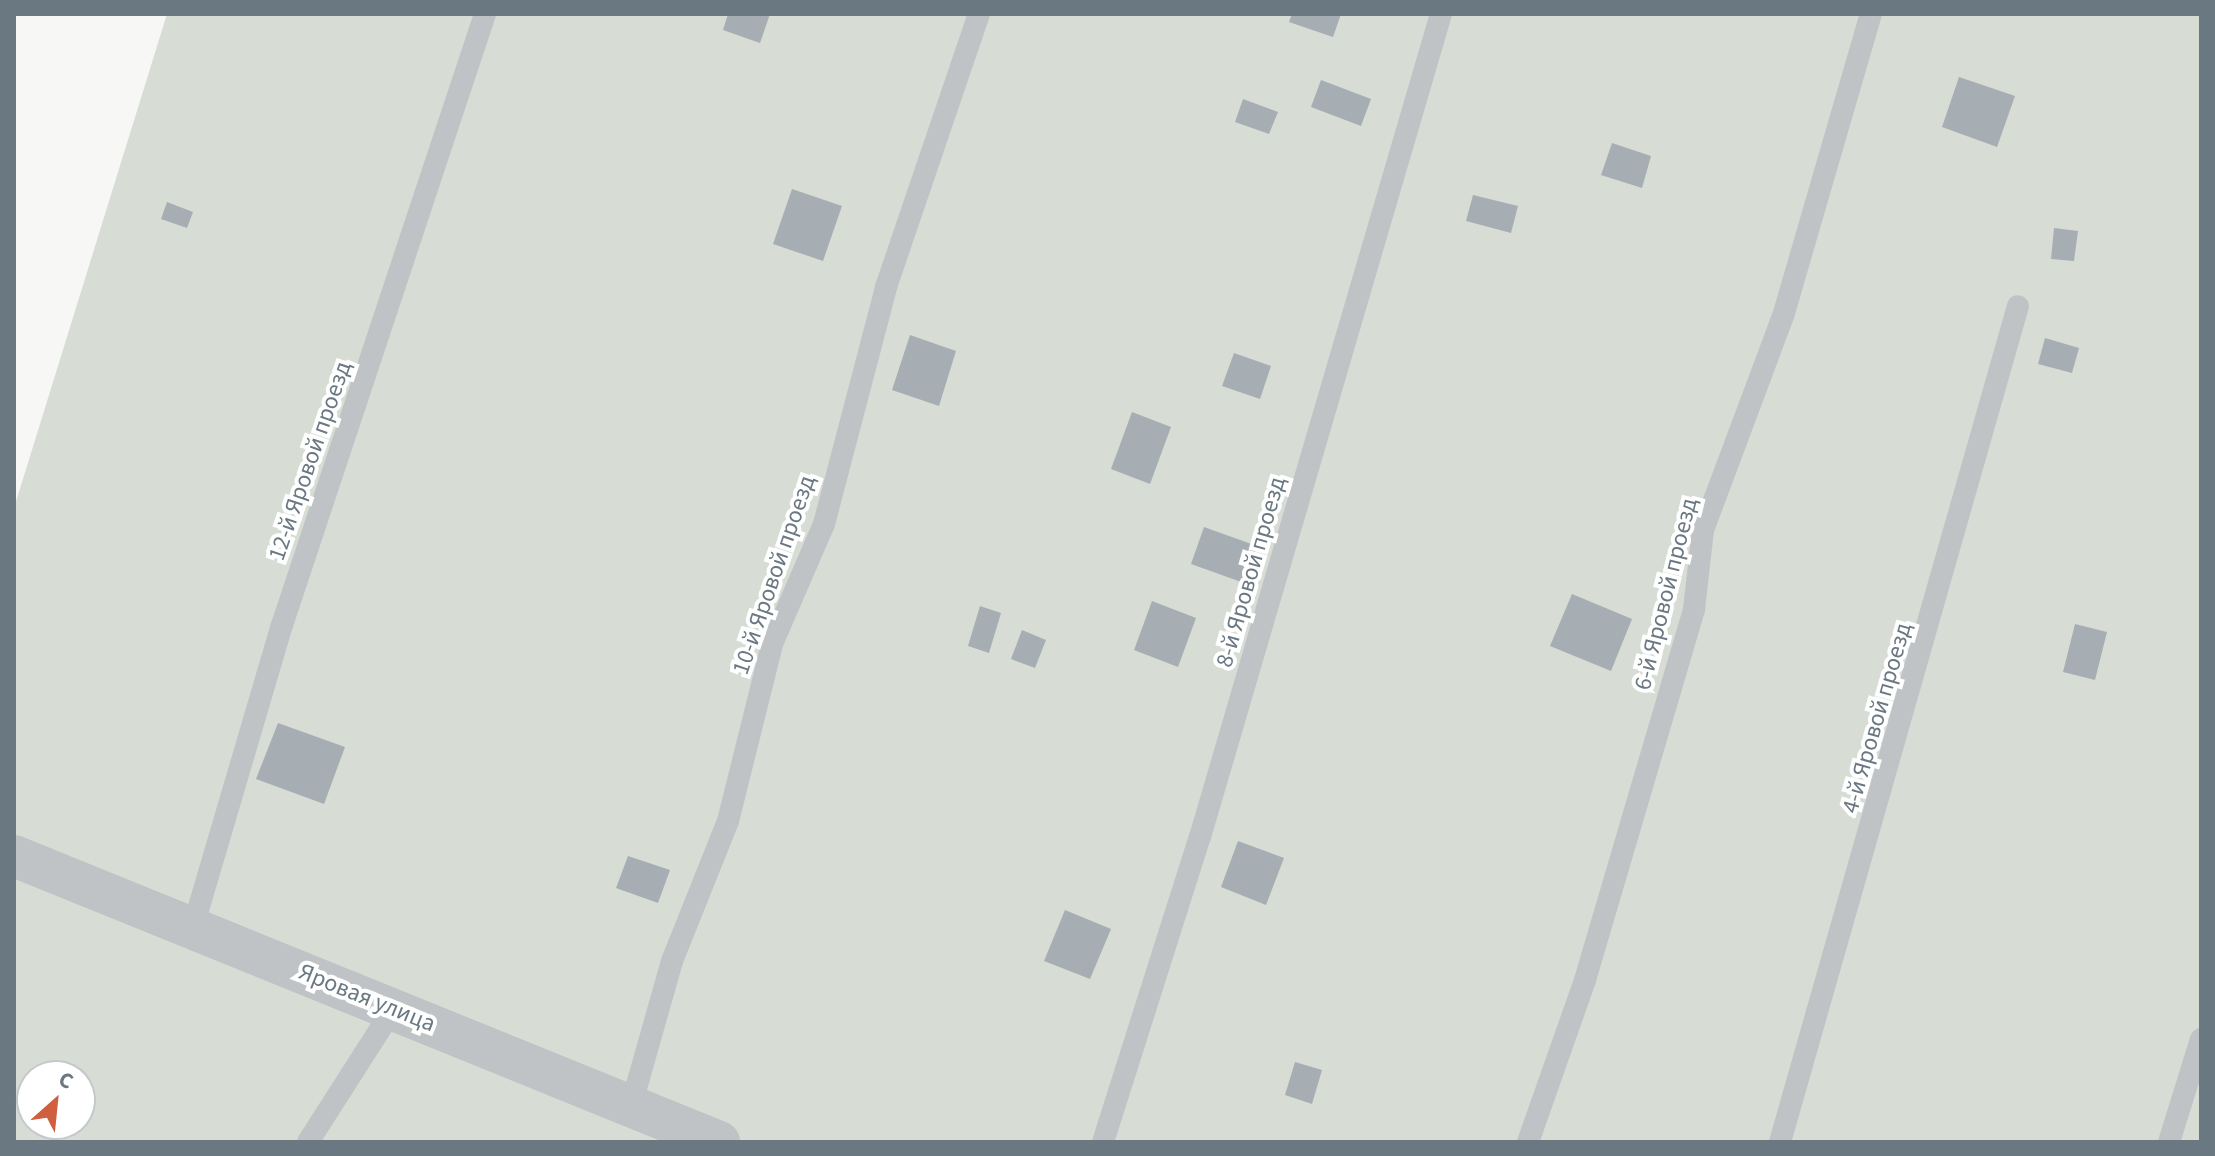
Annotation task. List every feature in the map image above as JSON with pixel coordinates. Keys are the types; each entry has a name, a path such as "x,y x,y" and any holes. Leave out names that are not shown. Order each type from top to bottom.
{"street":[{"name":"Яровая улица","path":"14,856 719,1142"}],"lane":[{"name":"12-й Яровой проезд","path":"193,927 282,625 485,14"},
{"name":"10-й Яровой проезд","path":"631,1106 672,961 728,821 772,644 824,524 886,287 979,14"},
{"name":"8-й Яровой проезд","path":"1103,1142 1200,837 1441,14"},
{"name":"6-й Яровой проезд","path":"1528,1142 1585,980 1694,609 1703,530 1784,313 1871,14"},
{"name":"4-й Яровой проезд","path":"1780,1142 2018,306"},
{"path":"308,1142 393,1009"},
{"path":"2169,1142 2201,1039"}],"shaded area":[{"path":"167,14 2201,14 2201,1142 14,1142 14,508"}],"building":[{"path":"728,14 770,14 760,43 723,30"},
{"path":"1292,14 1341,14 1333,37 1289,22"},
{"path":"1959,77 2015,96 1997,147 1942,127"},
{"path":"1321,80 1371,99 1361,126 1311,107"},
{"path":"1243,99 1278,112 1269,134 1235,122"},
{"path":"1612,143 1651,156 1642,188 1601,175"},
{"path":"792,189 842,206 823,261 773,244"},
{"path":"1473,195 1518,206 1511,233 1466,221"},
{"path":"167,202 193,212 187,228 161,219"},
{"path":"2054,228 2078,231 2074,261 2051,259"},
{"path":"910,335 956,351 939,406 892,390"},
{"path":"2045,338 2079,348 2072,373 2038,364"},
{"path":"1234,353 1271,366 1260,399 1222,386"},
{"path":"1132,412 1171,427 1150,484 1111,469"},
{"path":"1204,527 1257,546 1244,583 1191,564"},
{"path":"1572,594 1632,619 1611,671 1550,646"},
{"path":"1152,601 1196,618 1178,667 1134,650"},
{"path":"980,606 1001,613 989,653 968,646"},
{"path":"2075,624 2107,632 2095,680 2063,672"},
{"path":"1022,630 1046,640 1035,668 1011,659"},
{"path":"278,723 345,747 324,804 256,779"},
{"path":"1238,841 1284,858 1266,905 1221,887"},
{"path":"628,856 670,870 658,903 616,888"},
{"path":"1065,910 1111,929 1090,979 1044,961"},
{"path":"1295,1062 1322,1070 1312,1104 1285,1095"}]}
